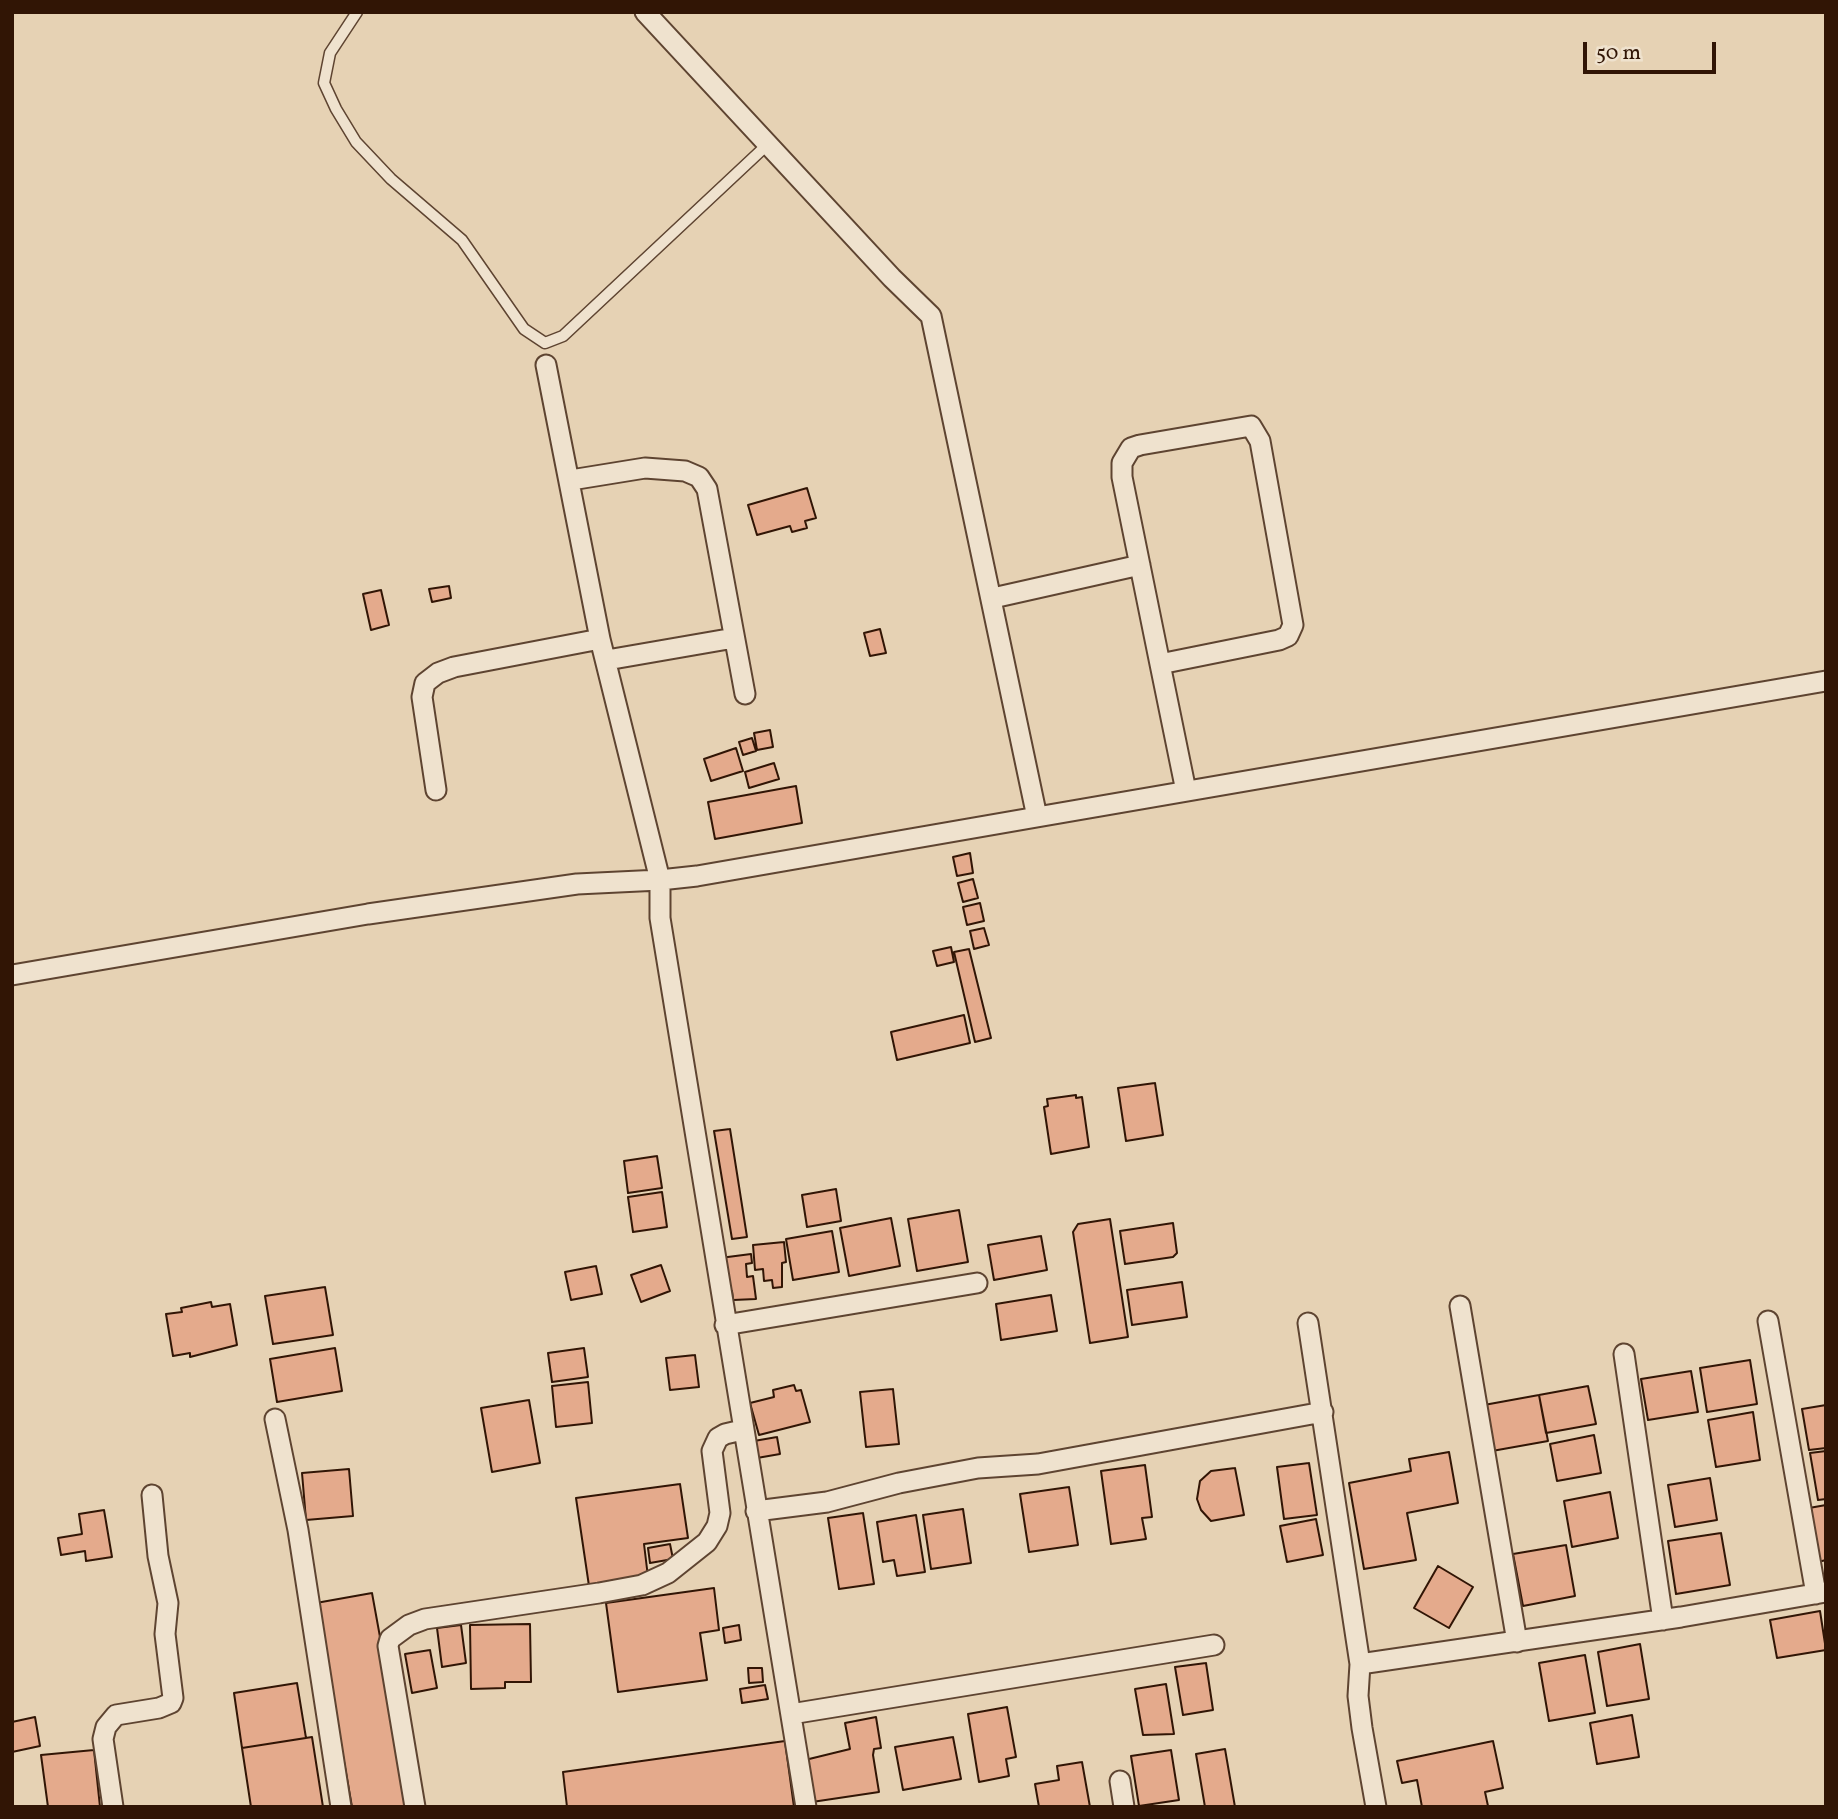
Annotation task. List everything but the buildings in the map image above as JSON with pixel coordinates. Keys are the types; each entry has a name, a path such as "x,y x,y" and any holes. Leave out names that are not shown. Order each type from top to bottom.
{"street":[{"path":"645,12 931,316 993,598 1037,817"},
{"path":"545,365 600,639 660,880 660,918 806,1807"},
{"path":"1160,664 1279,640 1288,636 1293,625 1260,442 1251,426 1140,445 1126,455 1122,477 1160,664 1186,791"},
{"path":"570,480 645,468 685,471 699,477 707,489 745,694"},
{"path":"993,598 1140,565"},
{"path":"607,660 734,638"},
{"path":"436,790 422,697 425,683 438,673 454,667 600,639"},
{"path":"12,975 368,914 577,884 696,877 1826,681"},
{"path":"725,1325 977,1283"},
{"path":"1460,1306 1517,1642"},
{"path":"1360,1664 1663,1620 1821,1593 1768,1321"},
{"path":"1308,1323 1360,1664 1358,1696 1376,1807"},
{"path":"1624,1354 1663,1620"},
{"path":"756,1511 827,1502 899,1483 978,1468 1018,1467 1323,1412"},
{"path":"275,1419 298,1530 341,1807"},
{"path":"415,1807 388,1646 390,1639 409,1625 425,1619 642,1585 668,1573 707,1542 717,1526 720,1513 712,1451 718,1438 725,1433 742,1430"},
{"path":"113,1807 103,1739 106,1727 116,1715 159,1708 171,1703 173,1698 165,1634 168,1603 158,1556 152,1495"},
{"path":"791,1714 1214,1645"},
{"path":"1120,1781 1124,1807"}],"lane":[{"path":"357,12 330,53 324,83 336,109 356,142 391,179 463,240 524,329 545,342 563,336 768,144"}]}
